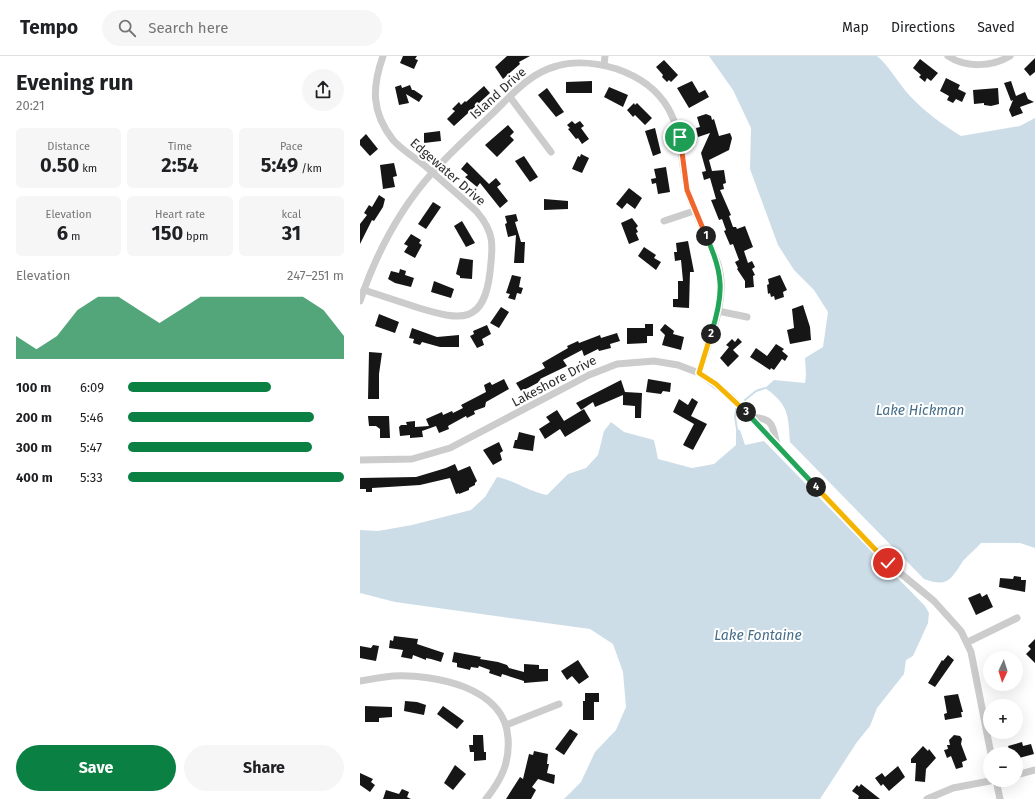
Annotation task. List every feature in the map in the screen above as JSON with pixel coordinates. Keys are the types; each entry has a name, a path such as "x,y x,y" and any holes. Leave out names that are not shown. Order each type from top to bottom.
{"street":[{"name":"Edgewater Drive","path":"364,290 452,317 471,312 482,302 488,290 493,244 489,229 478,212 394,140 385,127 378,113 375,95 375,82 383,56"},
{"path":"604,65 605,56"},
{"path":"948,56 959,62 975,64 994,62 1010,56"},
{"name":"Island Drive","path":"360,301 373,265 385,239 408,203 432,173 528,80 556,66 581,59 623,71 646,84 667,106 678,129 687,190 694,211 719,270 721,284 718,311 699,373"},
{"path":"510,97 552,152"},
{"path":"664,221 694,211"},
{"path":"718,311 747,317"},
{"name":"Lakeshore Drive","path":"360,460 388,461 412,459 450,448 588,375 617,364 654,361 678,365 699,373 725,392 750,417 888,563 923,591 949,616 968,642 990,747"},
{"name":"Lakeshore Drive","path":"750,417 766,418 771,423 777,445"},
{"path":"968,642 1017,618"},
{"path":"360,681 387,676 411,676 444,681 466,687 487,699 506,725 509,749 506,766 500,779 486,799"},
{"path":"506,725 559,704"},
{"path":"1023,773 1035,770"},
{"path":"927,799 953,788 983,782"},
{"path":"997,787 1000,799"}],"water":[{"name":"Lake Hickman","path":"709,56 877,56 916,102 934,118 961,136 1020,126 1035,118 1035,548 1020,543 981,543 963,561 952,577 948,580 939,583 924,579 790,442 789,424 786,411 779,400 765,388 774,380 805,383 805,358 823,347 828,312 814,290 794,270 778,245 750,169 751,128 733,90"},
{"name":"Lake Fontaine","path":"611,422 624,432 654,440 658,459 692,468 714,464 736,445 736,429 740,430 745,445 764,441 925,606 929,613 928,623 913,656 906,660 904,674 877,708 870,726 857,742 820,799 564,799 581,782 595,752 616,730 626,707 623,672 613,644 590,629 395,602 360,593 360,530 378,531 412,525 471,510 485,497 497,477 547,495 568,474 586,468 598,455 604,431"}],"building":[{"path":"403,56 417,56 415,59 418,60 414,69 400,63"},
{"path":"507,56 530,56 519,62 520,64 503,79 495,67"},
{"path":"1035,58 1035,72 1030,76 1024,69"},
{"path":"920,59 938,73 931,81 927,78 925,82 919,77 921,75 913,68"},
{"path":"664,60 678,75 671,82 669,80 667,82 662,77 663,75 656,67"},
{"path":"946,78 960,85 958,89 966,93 962,102 956,99 953,103 947,100 949,96 940,91"},
{"path":"592,81 592,93 566,93 566,82"},
{"path":"692,81 699,93 705,90 709,97 689,108 677,88"},
{"path":"1011,81 1016,96 1025,92 1028,99 1034,102 1020,107 1023,113 1012,117 1009,110 1013,100 1011,101 1004,83"},
{"path":"401,85 402,88 410,85 412,90 423,96 419,102 406,94 409,103 399,105 395,87"},
{"path":"484,86 490,93 454,126 447,119 455,111 452,109 459,102 461,105 465,101 466,102"},
{"path":"609,87 628,95 623,107 604,97"},
{"path":"547,88 564,112 556,117 538,95"},
{"path":"998,88 999,104 991,106 984,105 984,103 974,104 973,90"},
{"path":"634,103 635,105 637,103 652,118 645,125 635,115 633,117 627,110"},
{"path":"706,114 711,116 712,120 714,119 719,136 730,133 732,138 729,150 709,160 712,171 724,170 726,183 723,184 724,189 720,190 731,215 729,216 733,227 736,227 737,229 745,226 753,247 744,251 748,263 752,261 755,267 752,269 755,275 753,276 754,287 745,288 745,281 737,269 738,268 735,262 739,260 733,244 730,245 724,231 726,230 722,219 719,220 711,200 716,199 710,178 704,180 702,172 706,171 701,153 710,133 698,137 696,128 700,127 697,117"},
{"path":"572,121 575,124 580,121 584,126 581,128 589,139 582,144 568,129 570,128 567,125"},
{"path":"508,125 514,132 510,136 514,140 497,157 485,145"},
{"path":"655,128 661,153 653,156 645,131"},
{"path":"440,131 441,141 424,143 424,133"},
{"path":"366,134 378,149 370,156 360,145 360,140"},
{"path":"581,154 589,158 582,173 572,169 578,156 580,157"},
{"path":"524,156 538,177 530,182 515,161"},
{"path":"467,162 489,184 496,178 501,184 497,187 508,201 500,208 480,183 477,187 465,177 468,175 461,169"},
{"path":"394,163 397,176 393,177 395,187 383,189 380,165"},
{"path":"666,167 670,192 658,194 656,183 652,184 651,179 656,178 654,169"},
{"path":"629,188 642,198 635,209 627,203 622,209 616,204"},
{"path":"379,195 385,199 383,207 374,221 372,220 360,244 360,224 367,215 364,213 369,205 372,207"},
{"path":"544,199 568,201 568,209 544,210"},
{"path":"433,202 441,207 426,229 418,224"},
{"path":"516,214 518,221 515,222 521,242 525,242 524,263 514,263 516,235 508,237 505,224 507,223 505,216"},
{"path":"632,218 638,226 636,228 638,232 636,233 639,240 629,244 621,223"},
{"path":"462,221 475,243 466,247 454,226"},
{"path":"411,234 421,240 419,243 422,245 415,258 404,252 408,246 404,244"},
{"path":"688,241 694,272 690,272 689,308 673,307 673,299 678,299 678,281 683,281 681,260 675,261 674,252 677,252 676,243"},
{"path":"644,247 656,255 654,258 661,262 656,270 638,256"},
{"path":"460,258 473,260 472,279 460,278 460,276 456,274"},
{"path":"400,269 406,271 405,275 414,278 411,287 395,283 388,279 391,271 399,273"},
{"path":"512,275 521,277 519,287 523,288 521,294 517,293 515,300 508,298 510,294 506,293"},
{"path":"780,275 787,290 783,292 784,297 775,300 774,296 771,297 770,293 768,294 768,279"},
{"path":"434,281 454,289 451,298 431,292"},
{"path":"803,305 810,327 811,340 790,344 787,330 794,328 792,309"},
{"path":"501,307 509,312 499,328 490,323"},
{"path":"379,314 399,322 395,333 375,326"},
{"path":"645,324 653,324 653,336 647,336 647,343 627,344 627,328 645,328"},
{"path":"665,324 674,331 673,334 684,337 681,350 662,345 665,335 660,330"},
{"path":"487,325 491,334 482,339 484,345 477,348 470,336 474,334 473,331"},
{"path":"412,328 437,337 459,335 459,347 440,347 422,342 420,345 413,343 414,339 409,338"},
{"path":"617,333 620,341 610,344 611,348 599,351 598,349 584,356 582,350 563,360 567,366 540,379 541,381 521,391 516,383 545,368 542,363 568,348 567,346 578,341 579,343 600,335 601,338"},
{"path":"738,338 742,342 733,350 739,356 728,367 720,358 729,347 726,345 732,339 735,342"},
{"path":"776,344 784,349 782,351 788,356 785,361 782,359 774,370 771,368 770,370 750,357 756,348 767,356"},
{"path":"369,352 382,353 379,374 379,399 368,399"},
{"path":"504,379 509,389 486,402 485,407 474,411 475,414 467,418 466,416 448,426 449,429 439,433 436,426 422,431 423,437 410,438 410,435 400,436 399,427 401,425 407,425 406,422 415,421 415,427 429,426 426,419 442,412 443,415 452,411 453,413 463,408 461,405 486,392 484,385 490,382 492,385"},
{"path":"648,379 671,383 670,392 663,391 661,394 646,392"},
{"path":"621,380 625,392 642,393 641,418 635,418 635,406 623,405 623,395 595,407 593,402 581,410 576,403"},
{"path":"692,398 698,402 691,416 707,424 693,450 683,445 694,424 673,412 679,399 688,405"},
{"path":"584,409 591,421 565,437 560,429 545,439 539,429 550,422 546,417 557,410 564,421"},
{"path":"368,416 389,416 390,438 380,438 380,429 376,426 369,426"},
{"path":"519,432 535,436 533,451 513,448"},
{"path":"499,442 503,451 500,453 502,460 493,465 483,450"},
{"path":"455,464 458,471 470,466 477,481 475,485 469,488 469,490 459,494 456,494 450,478 420,485 372,488 372,492 366,492 366,489 360,489 360,478 416,477"},
{"path":"1014,576 1021,577 1021,580 1026,580 1025,592 999,587 1000,578 1013,579"},
{"path":"980,593 982,597 987,594 993,607 976,615 968,598"},
{"path":"394,636 418,639 417,644 444,653 441,662 426,658 426,660 413,655 412,659 401,657 403,650 389,648 390,640 393,641"},
{"path":"1035,639 1035,663 1026,654 1031,649 1028,646"},
{"path":"373,645 379,646 376,661 360,658 360,646 371,648"},
{"path":"454,652 481,657 480,659 498,662 507,665 509,668 524,672 524,664 539,665 539,669 548,669 548,681 524,683 524,681 502,674 501,677 489,673 490,670 479,666 478,668 471,667 470,670 457,667 457,663 452,662"},
{"path":"948,655 954,660 935,687 928,683 942,660 943,661"},
{"path":"578,660 589,677 579,684 572,676 567,680 561,671"},
{"path":"585,693 599,693 599,702 594,702 594,720 583,720 583,701 585,701"},
{"path":"958,694 963,712 961,712 962,717 945,720 944,714 947,713 944,696"},
{"path":"405,701 417,702 426,705 424,715 404,711"},
{"path":"365,706 392,707 392,717 379,718 379,722 365,722"},
{"path":"443,706 464,721 457,729 437,714"},
{"path":"570,729 578,734 564,755 555,749"},
{"path":"473,735 483,735 486,760 474,761 474,752 470,752 469,745 473,745"},
{"path":"954,735 960,736 962,739 961,744 967,760 962,762 963,767 956,769 951,756 947,758 944,750 948,749 947,745 950,745 949,740"},
{"path":"1022,742 1023,746 1031,744 1034,754 1023,757 1023,747 1008,746"},
{"path":"923,746 928,751 929,749 936,758 926,769 925,782 915,781 916,763 911,763 911,759"},
{"path":"534,751 548,754 547,764 549,764 547,773 555,775 554,784 538,779 532,787 536,790 531,799 506,799 520,777 523,779 529,754 533,755"},
{"path":"455,765 466,774 453,790 444,783"},
{"path":"898,766 905,777 889,791 883,784 881,786 875,778 882,773 885,777"},
{"path":"360,773 373,779 371,782 375,785 370,792 360,785"},
{"path":"861,784 880,799 858,799 859,796 852,791 857,785 859,787"},
{"path":"402,789 409,792 407,797 411,799 383,799 386,790 399,794"}],"waterway":[{"path":"745,400 756,391 765,388"},
{"path":"736,409 735,417 737,429"}],"route":[{"path":"680,137 687,190 694,211 718,265 721,284 718,311 699,373 716,384 730,396 888,563"}]}
